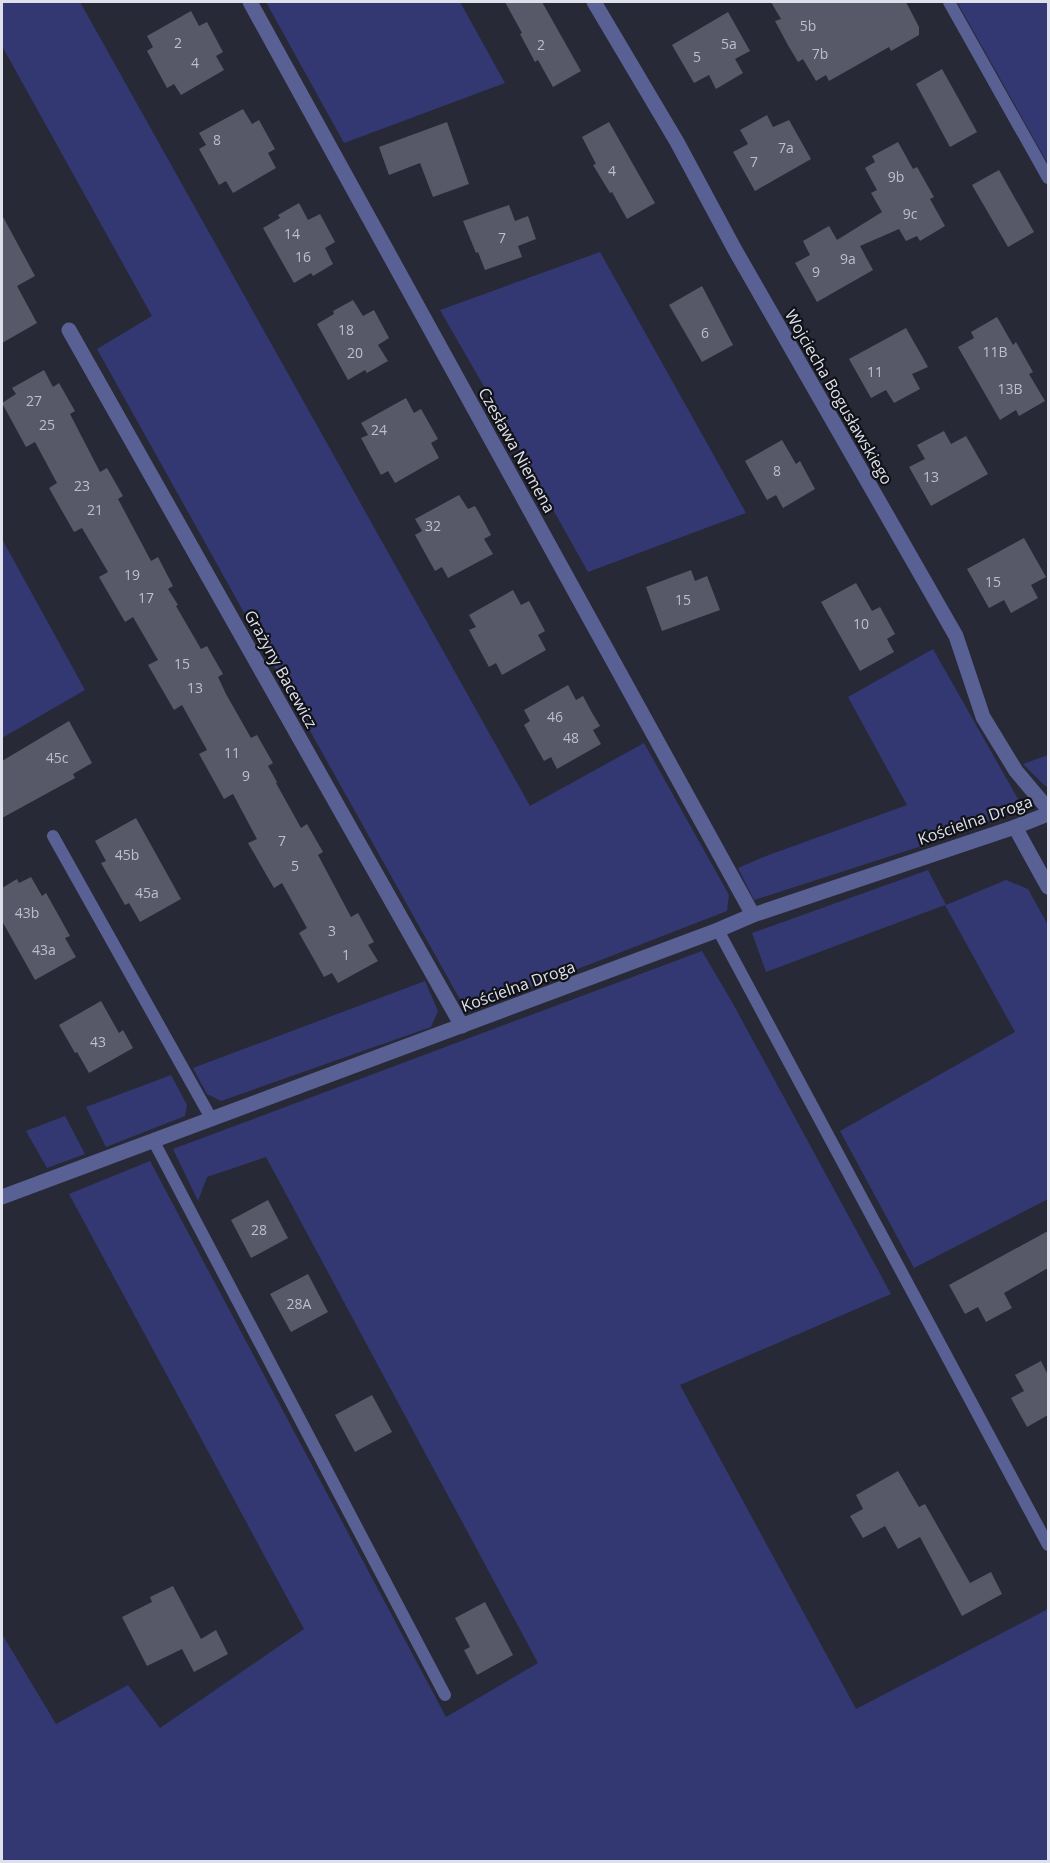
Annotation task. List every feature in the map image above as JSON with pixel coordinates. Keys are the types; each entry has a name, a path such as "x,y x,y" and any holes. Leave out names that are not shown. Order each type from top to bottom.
{"street":[{"name":"Czesława Niemena","path":"250,2 753,915"},
{"name":"Wojciecha Bogusławskiego","path":"594,2 677,141 741,261 956,636 983,717 1016,771 1048,812"},
{"name":"Grażyny Bacewicz","path":"69,330 462,1026"},
{"name":"Kościelna Droga","path":"2,1197 753,915 1015,827 1048,812"},
{"path":"1015,827 1048,887"}],"lane":[{"path":"949,2 1048,178"},
{"path":"53,836 211,1118"},
{"path":"718,930 1048,1545"},
{"path":"153,1140 445,1695"}],"shaded area":[{"path":"2,2 80,2 530,806 644,743 729,895 727,911 467,1012 97,349 152,316 2,46"},
{"path":"266,2 460,2 505,83 344,143"},
{"path":"957,2 1048,2 1048,164"},
{"path":"600,252 746,513 588,572 440,310"},
{"path":"2,539 85,690 2,738"},
{"path":"933,649 1018,799 1012,812 928,844 754,900 738,868 907,805 848,697"},
{"path":"1048,755 1048,787 1023,764"},
{"path":"928,870 946,905 1006,880 1028,889 1048,925 1048,1199 914,1268 840,1131 1015,1032 945,905 766,972 752,933"},
{"path":"702,951 891,1294 680,1385 856,1709 1048,1609 1048,1861 2,1861 2,1634 56,1724 128,1685 160,1728 304,1629 69,1194 150,1161 446,1717 538,1663 266,1157 207,1177 198,1201 173,1149"},
{"path":"425,981 438,1011 431,1027 221,1101 207,1094 193,1068"},
{"path":"171,1075 187,1105 185,1116 106,1147 86,1107"},
{"path":"65,1116 85,1154 47,1168 26,1131"}],"building":[{"path":"505,2 542,2 581,71 553,87 538,60 535,62"},
{"path":"771,2 906,2 919,27 919,35 891,51 889,47 829,81 826,75 816,81 803,59 798,62 789,47 775,21 781,19"},
{"path":"191,11 199,26 207,22 223,52 216,56 224,70 181,95 174,84 167,88 147,51 153,47 147,36"},
{"path":"728,12 750,51 735,59 743,73 716,89 709,75 694,83 672,45"},
{"path":"942,69 977,132 950,147 916,84"},
{"path":"243,109 252,124 259,120 275,149 268,153 276,168 233,193 226,181 219,185 199,149 206,145 199,133"},
{"path":"767,115 773,127 789,120 811,159 755,191 733,152 748,144 740,130"},
{"path":"447,122 469,184 433,197 420,163 389,175 379,147"},
{"path":"609,122 655,203 627,219 593,165 596,164 582,137"},
{"path":"898,142 913,169 917,167 934,197 930,199 945,226 920,241 917,236 906,241 899,229 860,246 873,270 817,302 795,263 810,255 803,241 829,226 837,240 882,212 871,193 877,190 865,168 875,162 872,156"},
{"path":"999,170 1034,232 1008,247 972,185"},
{"path":"299,203 308,220 320,214 335,242 325,248 333,264 313,276 311,273 294,283 263,228 280,218 278,215"},
{"path":"509,205 515,221 528,216 536,239 518,246 522,257 485,270 463,221"},
{"path":"2,215 35,276 17,286 37,323 2,343"},
{"path":"702,286 733,345 702,362 669,305"},
{"path":"353,300 363,316 374,310 389,338 378,345 388,361 367,373 365,370 348,380 317,324 334,314 333,311"},
{"path":"997,317 1013,345 1016,342 1033,372 1029,374 1045,401 1019,416 1016,410 1000,420 958,347 974,338 971,332"},
{"path":"906,328 928,367 912,374 920,389 894,403 886,390 871,398 849,359"},
{"path":"44,370 53,387 59,383 75,411 70,414 100,472 107,468 123,496 118,499 151,561 158,557 173,586 168,589 178,605 176,606 201,649 207,646 223,674 218,677 226,694 251,738 257,735 273,763 268,766 301,828 307,824 323,852 318,855 351,917 358,913 374,942 368,945 378,961 338,983 332,973 324,977 299,933 307,928 282,883 274,888 248,843 257,839 233,794 224,799 199,754 207,750 182,705 174,710 148,665 158,660 133,617 125,622 99,577 108,572 82,528 74,532 49,488 57,483 35,442 26,447 2,403 16,394 12,388"},
{"path":"406,398 414,413 421,409 438,439 431,443 439,458 395,483 388,471 381,475 361,438 368,435 361,423"},
{"path":"944,431 951,444 966,436 988,474 931,506 909,467 925,459 917,445"},
{"path":"782,440 796,464 800,461 815,489 783,508 776,495 767,500 745,461"},
{"path":"459,495 468,509 475,506 491,535 484,539 493,554 448,578 442,567 435,571 415,535 422,531 415,519"},
{"path":"1024,538 1046,577 1031,585 1038,598 1011,613 1004,600 989,608 967,569"},
{"path":"691,570 695,581 707,576 720,610 662,631 646,587"},
{"path":"856,583 872,611 880,607 895,634 887,639 894,652 860,671 821,602"},
{"path":"513,590 521,605 529,601 545,631 538,635 546,650 502,675 496,663 489,667 469,630 476,627 469,615"},
{"path":"568,685 576,700 583,696 600,726 593,730 601,744 557,769 551,757 544,761 524,725 530,721 524,710"},
{"path":"69,721 92,763 73,774 75,778 2,818 2,761"},
{"path":"136,818 181,899 140,922 129,903 125,905 101,863 106,861 95,841"},
{"path":"31,877 42,896 46,893 70,936 65,938 76,957 35,980 2,921 2,888 17,879 19,883"},
{"path":"101,1001 119,1033 123,1030 133,1048 89,1073 59,1025"},
{"path":"268,1200 288,1238 251,1258 231,1220"},
{"path":"1048,1231 1048,1268 1004,1293 1012,1308 986,1322 978,1307 965,1314 949,1285"},
{"path":"308,1274 328,1312 291,1332 270,1294"},
{"path":"1041,1361 1048,1375 1048,1415 1027,1427 1011,1398 1024,1391 1015,1375"},
{"path":"372,1395 392,1432 355,1452 335,1415"},
{"path":"898,1471 919,1507 925,1504 970,1583 991,1572 1002,1594 962,1616 920,1537 898,1549 885,1526 863,1538 850,1516 863,1509 856,1495"},
{"path":"173,1586 201,1639 216,1630 228,1654 194,1672 182,1649 147,1666 122,1617 152,1602 150,1597"},
{"path":"485,1602 513,1655 477,1675 464,1650 470,1647 455,1618"}]}
